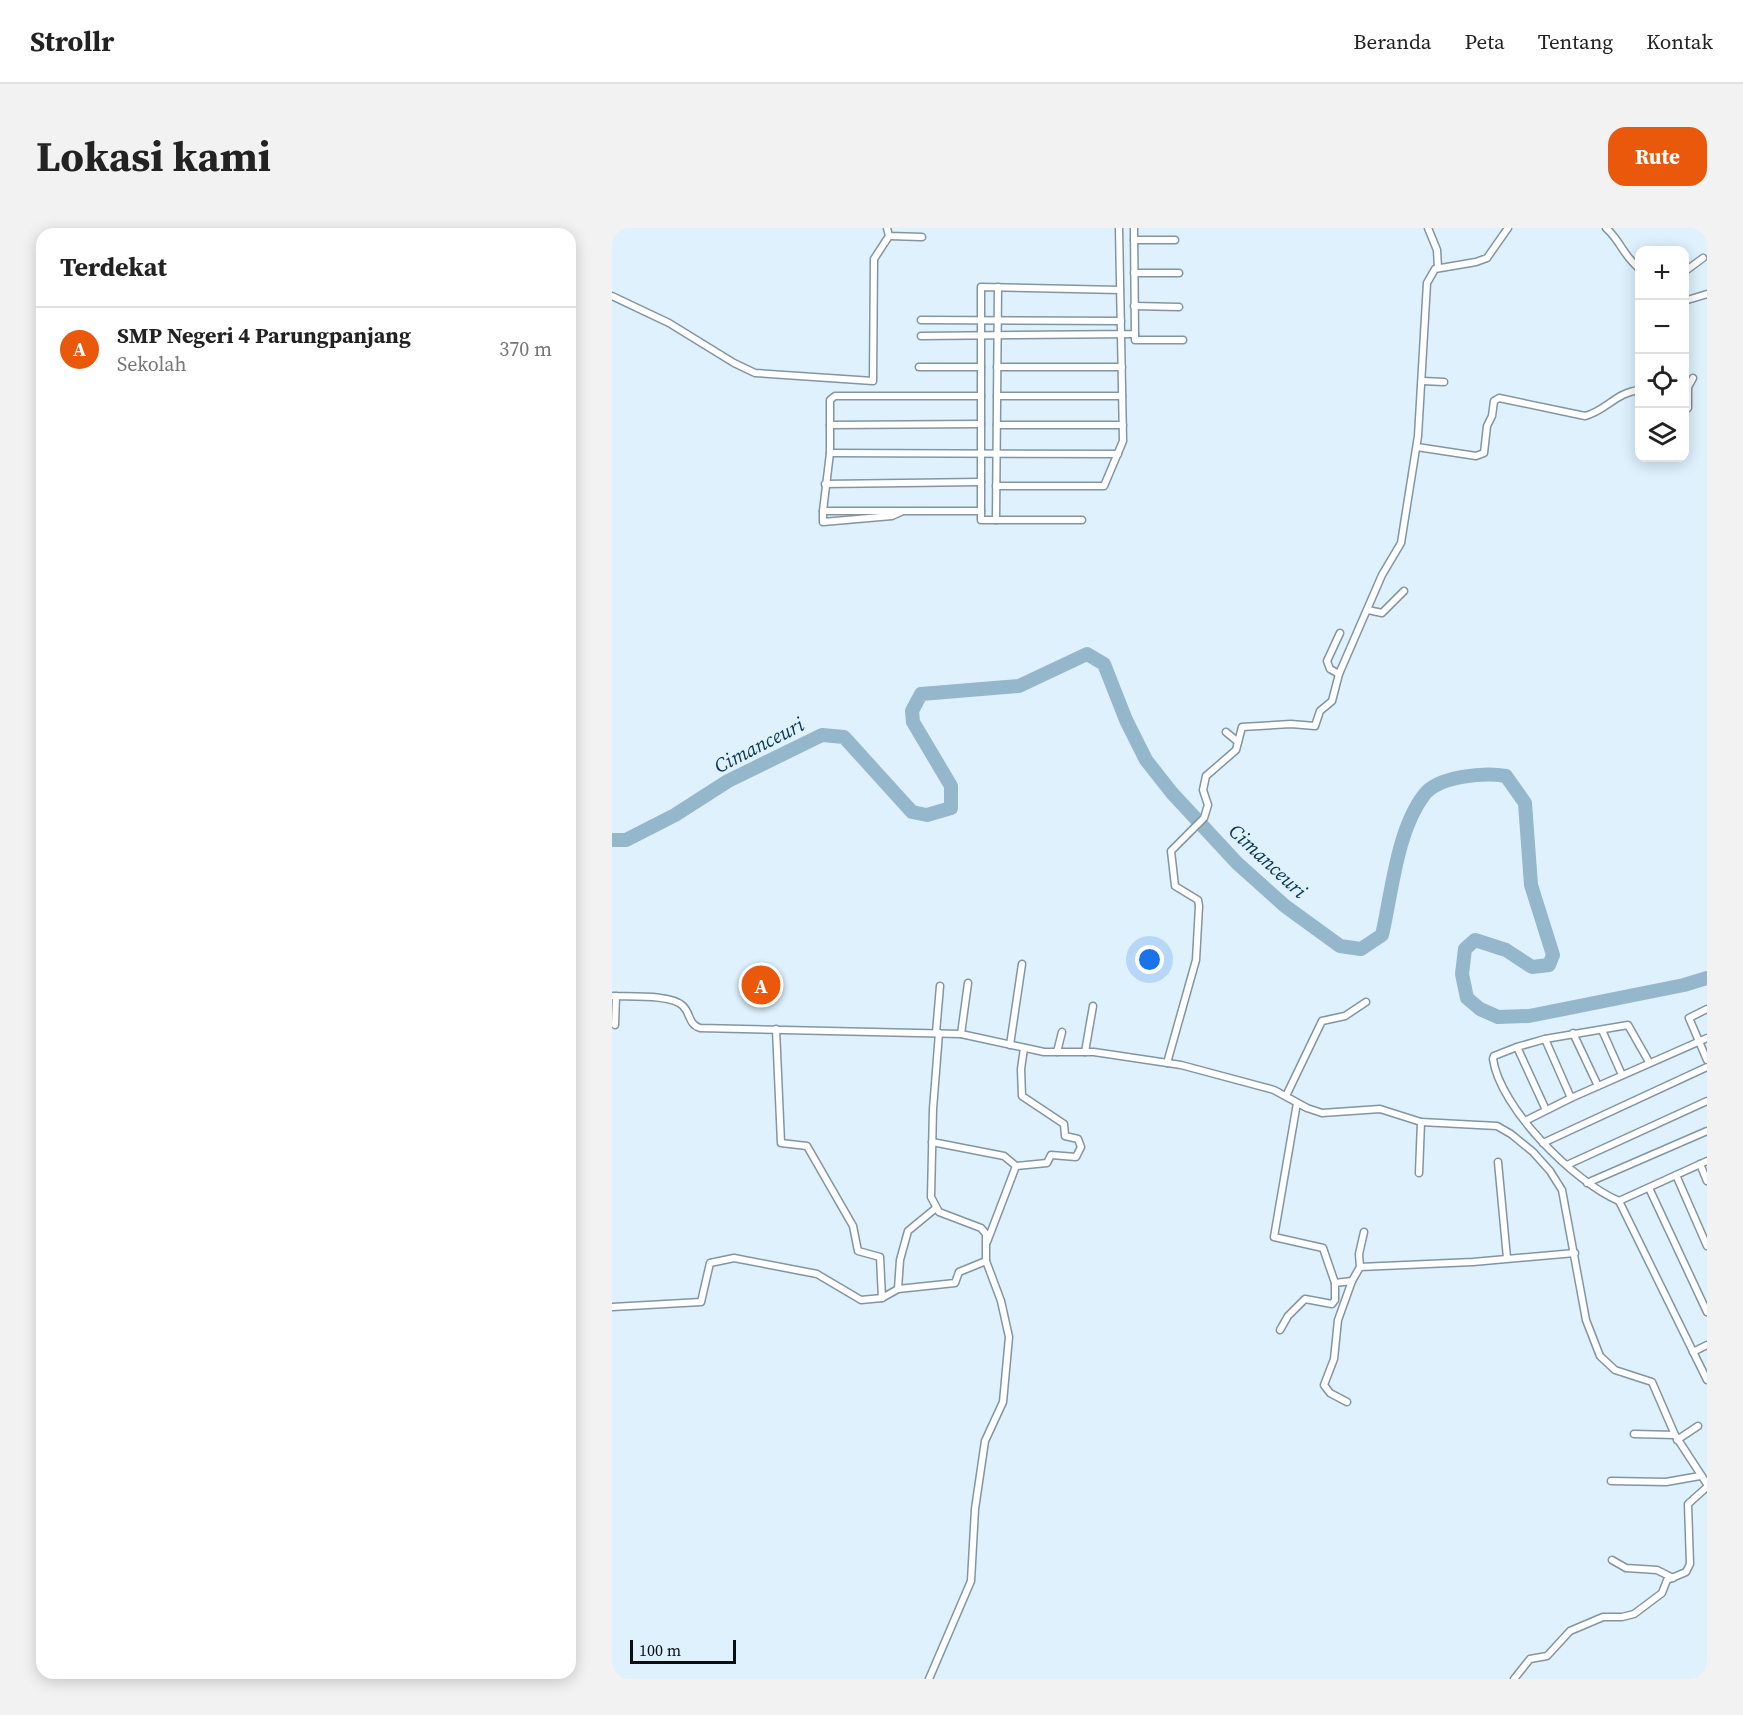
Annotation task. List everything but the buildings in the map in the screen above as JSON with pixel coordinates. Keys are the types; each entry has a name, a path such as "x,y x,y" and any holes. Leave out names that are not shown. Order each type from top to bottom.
{"street":[{"path":"612,296 669,323 734,363 755,373 873,381 874,259 889,236 887,228"},
{"path":"996,486 1104,486 1123,441 1119,228"},
{"path":"1134,228 1134,340 1183,340"},
{"path":"1428,228 1437,250 1438,268"},
{"path":"1167,1063 1196,960 1199,906 1198,900 1178,889 1174,883 1171,851 1204,818 1208,805 1203,790 1206,776 1236,750 1240,730 1244,726 1315,726 1320,711 1327,708 1332,701 1339,674 1383,571 1401,543 1417,447 1423,381 1427,283 1431,274 1438,268 1487,258 1508,228"},
{"path":"1606,228 1617,240 1628,261 1635,266"},
{"path":"889,236 922,237"},
{"path":"1134,240 1175,240"},
{"path":"1689,268 1703,258"},
{"path":"1134,273 1179,273"},
{"path":"1082,520 981,520 981,287 1120,290"},
{"path":"996,520 998,287"},
{"path":"1687,300 1707,294"},
{"path":"1134,306 1179,307"},
{"path":"921,320 1121,321"},
{"path":"921,336 1134,334"},
{"path":"919,367 981,367"},
{"path":"997,367 1122,367"},
{"path":"1688,408 1688,387 1693,378"},
{"path":"1423,381 1444,382"},
{"path":"1417,447 1476,456 1484,453 1487,426 1494,401 1498,398 1585,416 1596,413 1620,394 1635,391"},
{"path":"903,511 892,516 823,522 825,484 830,453 830,400 835,396 981,396"},
{"path":"997,396 1122,396"},
{"path":"830,425 981,424"},
{"path":"997,425 1123,425"},
{"path":"830,453 1118,454"},
{"path":"825,484 981,482"},
{"path":"823,511 981,511"},
{"path":"1368,610 1382,613 1404,591"},
{"path":"1339,674 1330,669 1327,661 1340,633"},
{"path":"1226,732 1238,742"},
{"path":"1010,1045 1022,964"},
{"path":"961,1034 968,983"},
{"path":"930,1679 971,1581 975,1509 985,1441 1003,1402 1009,1337 1001,1301 986,1261 986,1234 981,1228 939,1212 931,1197 940,986"},
{"path":"615,1025 614,996 678,1002 684,1006 691,1023 700,1028 961,1034 1024,1048 1085,1052 1167,1063 1257,1084 1286,1095 1297,1103 1316,1111 1330,1113 1380,1109 1421,1122 1497,1126 1511,1134 1533,1152 1550,1171 1562,1190 1587,1320 1600,1356 1616,1370 1652,1382 1676,1437 1707,1486 1688,1502 1689,1568 1682,1575 1666,1580 1662,1593 1634,1614 1622,1617 1602,1617 1570,1631 1547,1656 1530,1659 1514,1679"},
{"path":"1286,1095 1322,1022 1345,1016 1366,1002"},
{"path":"1085,1052 1093,1006"},
{"path":"1707,1009 1689,1018 1707,1060"},
{"path":"1649,1062 1629,1025 1545,1039 1517,1047 1494,1056 1493,1059 1514,1109 1527,1120 1543,1143 1587,1183 1618,1202 1707,1380"},
{"path":"776,1029 781,1143 807,1146 853,1226 858,1251 880,1257 882,1298"},
{"path":"1602,1030 1622,1075"},
{"path":"1058,1052 1062,1032"},
{"path":"1573,1033 1598,1086"},
{"path":"1527,1120 1649,1062 1707,1038"},
{"path":"1545,1039 1571,1098"},
{"path":"1517,1047 1545,1110"},
{"path":"932,1142 1004,1156 1016,1166 1047,1163 1051,1155 1076,1157 1081,1147 1077,1139 1065,1136 1064,1124 1022,1096 1021,1069 1024,1048"},
{"path":"1543,1143 1707,1067"},
{"path":"1567,1165 1707,1101"},
{"path":"1280,1330 1288,1316 1305,1299 1333,1303 1335,1283 1323,1248 1274,1237 1297,1103"},
{"path":"1419,1173 1421,1122"},
{"path":"1587,1183 1707,1131"},
{"path":"1618,1202 1707,1161"},
{"path":"1498,1162 1507,1258"},
{"path":"1700,1164 1707,1181"},
{"path":"985,1247 1016,1166"},
{"path":"1676,1175 1707,1246"},
{"path":"1649,1188 1707,1312"},
{"path":"898,1289 900,1260 908,1231 936,1208"},
{"path":"1347,1402 1330,1393 1324,1385 1334,1359 1338,1320 1352,1281 1360,1267 1360,1250 1364,1232"},
{"path":"1360,1267 1575,1252"},
{"path":"612,1307 702,1302 710,1263 734,1258 817,1274 861,1300 882,1298 898,1289 955,1282 959,1272 986,1261"},
{"path":"1335,1283 1352,1281"},
{"path":"1693,1352 1707,1346"},
{"path":"1634,1434 1676,1437 1698,1426"},
{"path":"1611,1481 1666,1482 1700,1476"},
{"path":"1612,1560 1626,1568 1657,1570 1673,1578"}],"waterway":[{"name":"Cimanceuri","path":"612,840 626,840 675,815 728,781 822,735 844,737 912,812 927,815 951,808 951,786 913,722 912,711 921,694 1019,686 1087,654 1104,664 1126,720 1146,760 1172,793 1237,863 1285,906 1340,946 1361,949 1382,935 1401,843 1415,809 1424,795 1440,783 1475,775 1497,775 1506,776 1525,803 1531,885 1553,955 1549,965 1532,967 1506,950 1475,940 1465,949 1462,974 1467,998 1480,1009 1498,1017 1529,1016 1684,985 1707,978"}],"place":[{"name":"SMP Negeri 4 Parungpanjang","path":"761,985"}]}
